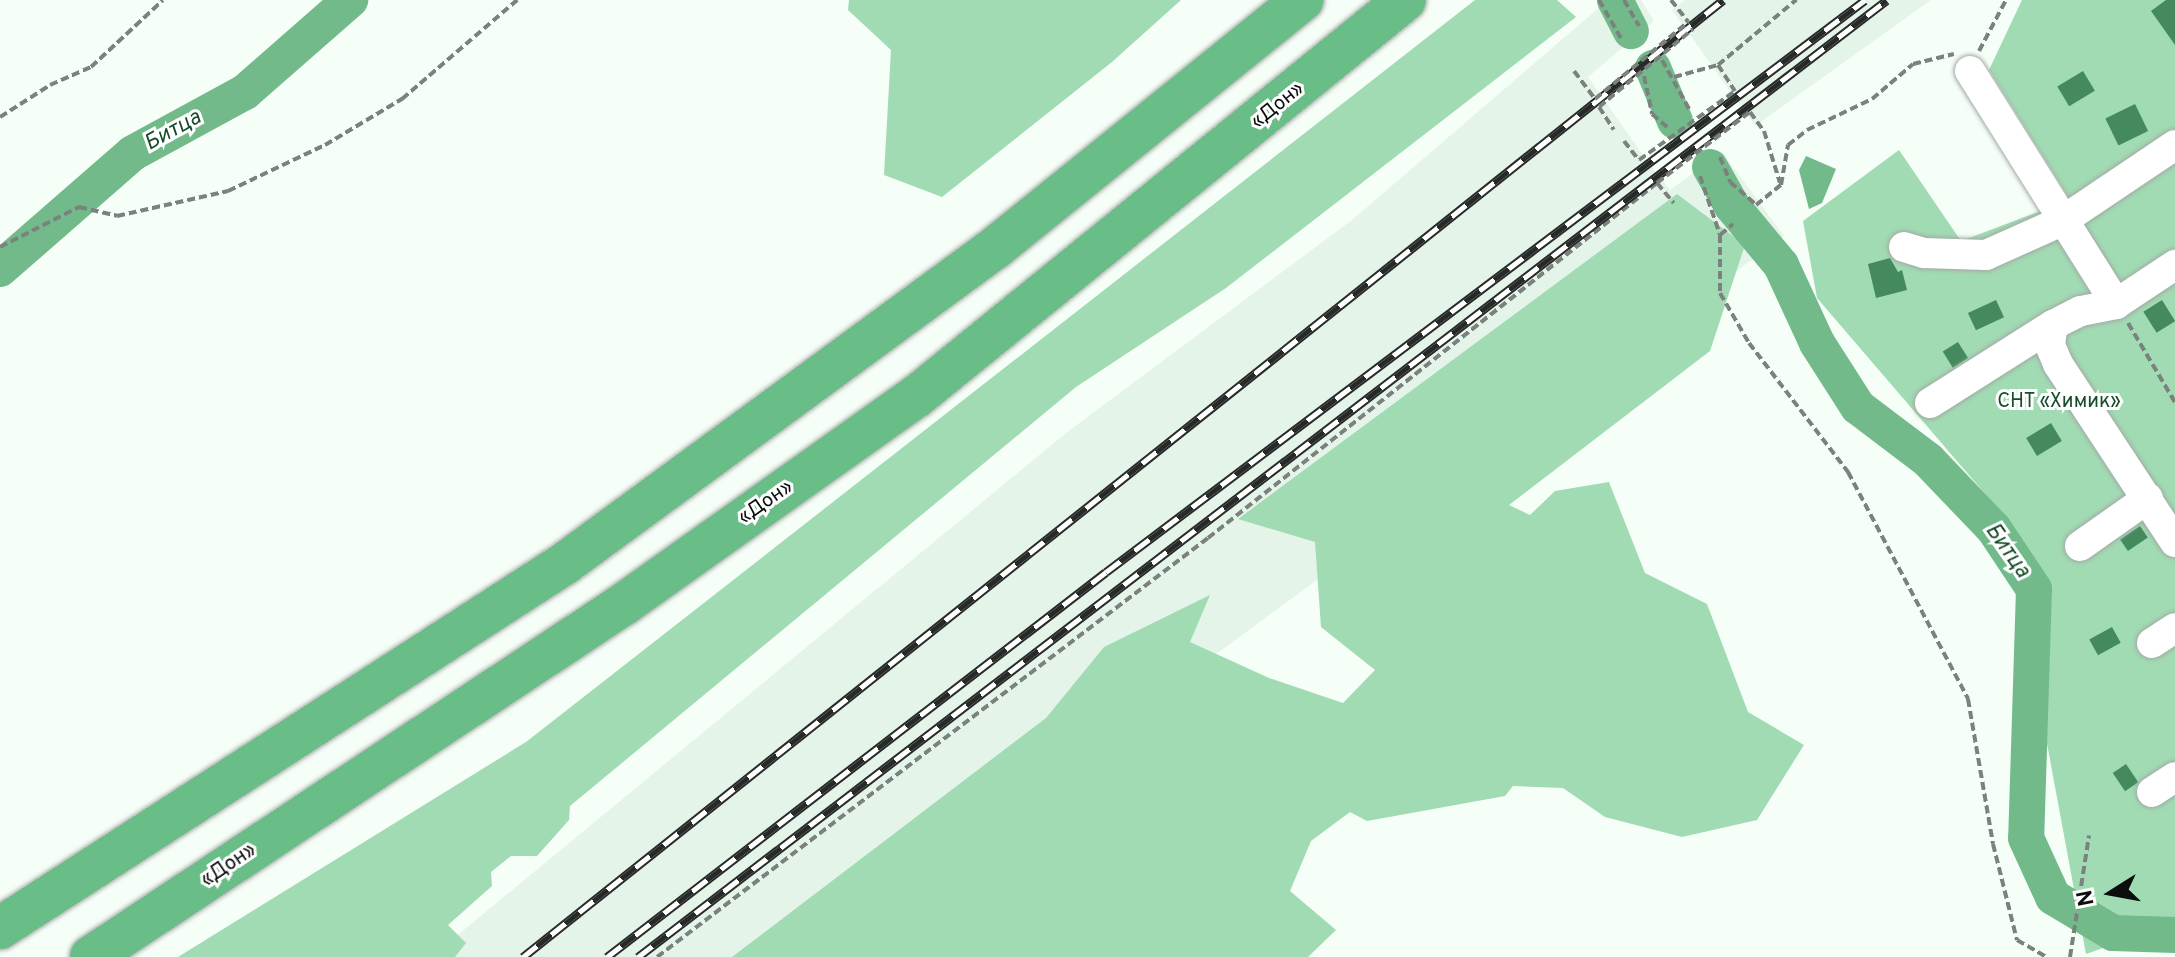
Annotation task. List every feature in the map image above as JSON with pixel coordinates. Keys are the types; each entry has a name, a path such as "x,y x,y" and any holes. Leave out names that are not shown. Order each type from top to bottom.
{"highway":[{"path":"0,928 564,564 995,248 1302,0"},
{"name":"«Дон»","path":"91,957 624,604 917,396 1405,0"}],"lane":[{"path":"1973,65 2062,221 2116,304"},
{"path":"1904,247 1924,253 1986,255 2062,221 2175,145"},
{"path":"1930,403 2053,325 2081,311 2116,304 2175,265"},
{"path":"2053,325 2050,345 2058,364 2175,542"},
{"path":"2080,546 2148,498"}],"path":[{"path":"0,117 91,67 163,0"},
{"path":"0,247 79,207 117,216 228,191 325,145 402,99 517,0"},
{"path":"1599,0 1622,40"},
{"path":"1624,0 1639,26"},
{"path":"1574,71 1595,99 1688,22 1671,0"},
{"path":"1674,77 1718,65 1796,0"},
{"path":"1720,157 1730,182 1756,205 1781,185 1788,145 1807,130 1872,99 1913,64 1952,54 1973,65 2006,0"},
{"path":"1614,130 1599,107 1693,29"},
{"path":"1662,60 1689,109"},
{"path":"1624,141 1639,160 1735,91 1718,65"},
{"path":"1644,76 1652,114 1667,127"},
{"path":"657,957 1208,538 1750,112 1764,131 1781,185"},
{"path":"1700,176 1720,235 1720,293 1749,343 1848,472 1968,699 1993,844 2017,940 2046,957"},
{"path":"1657,183 1674,203"},
{"path":"1720,235 1733,224"},
{"path":"2116,304 2175,402"},
{"path":"2070,957 2082,903 2089,835"}],"shaded area":[{"path":"1608,0 1641,0 1654,21 1588,77 1647,161 1670,190 1722,152 1784,236 805,957 431,957 1066,433 1352,220"},
{"path":"1685,0 1931,0 1755,126 1672,10"},
{"path":"1806,156 1836,169 1822,203 1809,209 1799,170"}],"green space":[{"path":"849,0 1181,0 1112,62 942,197 884,175 891,50 848,10"},
{"path":"1475,0 1557,0 1576,17 1226,288 1076,387 570,806 569,820 537,856 511,856 491,872 492,886 448,925 466,943 455,957 178,957 526,742"},
{"name":"СНТ «Химик»","path":"2022,0 2175,0 2175,923 2086,954 2005,517 1817,298 1803,221 1899,150 1961,241 2070,200 1989,70"},
{"path":"1677,194 1745,245 1710,351 1509,505 1530,515 1555,491 1609,482 1645,573 1707,604 1748,712 1804,745 1757,820 1682,837 1605,817 1563,788 1513,786 1505,796 1367,821 1350,812 1311,841 1290,891 1336,930 1308,957 732,957 1046,718 1104,647 1210,595 1190,642 1269,678 1343,703 1375,670 1321,627 1315,542 1238,519"}],"building":[{"path":"2166,0 2175,0 2175,45 2151,11"},
{"path":"2083,71 2095,91 2069,106 2057,86"},
{"path":"2135,104 2148,131 2118,145 2105,118"},
{"path":"1890,258 1898,272 1902,270 1907,290 1876,298 1868,264"},
{"path":"1996,300 2004,317 1976,330 1968,313"},
{"path":"2162,300 2175,321 2157,333 2143,312"},
{"path":"1958,342 1968,358 1953,368 1943,352"},
{"path":"2051,423 2062,441 2037,456 2026,438"},
{"path":"2140,526 2148,538 2128,551 2120,539"},
{"path":"2112,627 2121,643 2098,655 2089,640"},
{"path":"2126,764 2138,782 2125,791 2113,773"}],"waterway":[{"name":"Битца","path":"0,269 133,153 245,92 350,0"},
{"name":"Битца","path":"1615,0 1631,31"},
{"name":"Битца","path":"1653,68 1675,121"},
{"name":"Битца","path":"1710,167 1732,206 1781,265 1817,343 1858,407 1928,460 1994,529 2034,589 2026,838 2053,897 2113,933 2175,935"}],"railway":[{"path":"523,957 1723,0"},
{"path":"607,957 1106,572 1865,0"},
{"path":"638,957 1887,0"}]}
